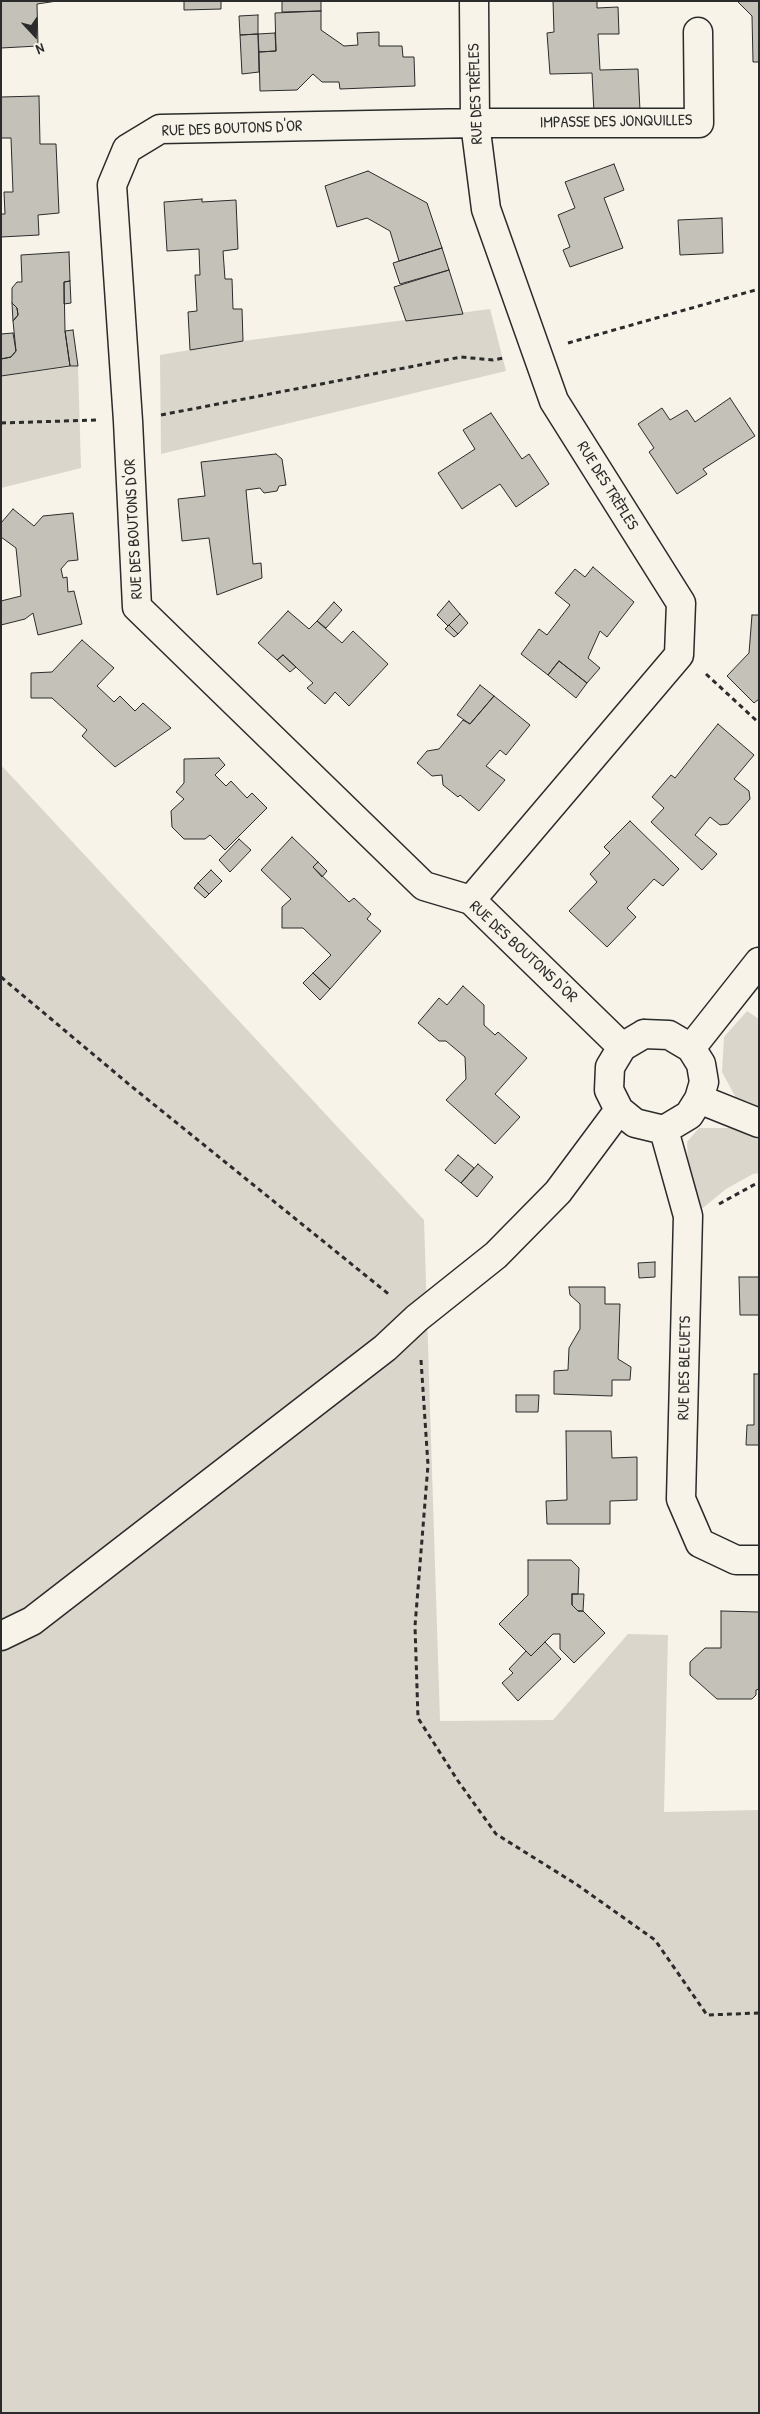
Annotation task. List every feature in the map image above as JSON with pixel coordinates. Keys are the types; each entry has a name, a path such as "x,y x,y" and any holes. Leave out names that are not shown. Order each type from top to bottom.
{"street":[{"name":"RUE DES TRÈFLES","path":"474,1 475,123 486,209 554,401 681,603 680,655"},
{"name":"IMPASSE DES JONQUILLES","path":"475,123 699,123 698,32"},
{"name":"RUE DES BOUTONS D'OR","path":"475,123 160,129 126,149 112,185 128,421 137,607 424,886 471,900 622,1047"},
{"path":"471,900 680,655"},
{"path":"691,1048 759,962"},
{"path":"644,1034 670,1035 691,1048 701,1064 704,1082 699,1100 689,1115 664,1130 635,1123 619,1110 609,1090 610,1067 622,1047 644,1034"},
{"path":"699,1100 759,1123"},
{"path":"1,1636 32,1621 377,1354 417,1318 496,1255 558,1192 619,1110"},
{"name":"RUE DES BLEUETS","path":"664,1130 688,1216 682,1499 700,1543 736,1560 759,1560"}],"path":[{"path":"1,423 64,420 128,421 461,357 493,360 536,352 759,290"},
{"path":"680,655 703,672 759,723"},
{"path":"1,977 131,1086 322,1238 417,1318 428,1465 415,1626 418,1718 458,1781 496,1834 576,1884 655,1940 707,2015 759,2013"}],"shaded area":[{"path":"490,309 506,371 161,454 160,355 243,341"},
{"path":"78,366 81,468 1,488 1,376"},
{"path":"1,765 424,1220 440,1721 553,1720 628,1634 668,1635 664,1812 759,1810 759,2413 1,2413"},
{"path":"747,1011 759,1019 759,1108 736,1098 722,1072 724,1037"},
{"path":"699,1128 730,1128 759,1140 759,1173 753,1174 726,1189 698,1212 688,1167 687,1142"}],"building":[{"path":"1,1 57,1 37,4 38,46 1,48"},
{"path":"184,1 221,1 221,9 184,10"},
{"path":"282,1 321,1 321,11 282,12"},
{"path":"553,1 597,1 597,8 618,7 619,34 598,34 600,70 638,69 640,111 594,113 592,73 550,74 547,33 554,32"},
{"path":"737,1 759,1 759,62 753,62 752,16"},
{"path":"321,11 321,30 344,46 358,45 357,33 379,32 379,46 402,46 403,57 414,57 415,86 340,89 339,82 322,82 313,74 297,90 260,91 259,52 276,51 275,13"},
{"path":"258,15 258,34 240,35 239,16"},
{"path":"275,33 276,51 259,52 258,34"},
{"path":"258,34 259,72 242,74 240,35"},
{"path":"39,96 40,144 56,144 59,213 38,215 39,235 1,237 1,214 5,214 4,192 13,192 11,138 1,138 1,97"},
{"path":"614,164 624,190 604,198 623,248 570,267 563,250 570,247 558,215 575,208 565,182"},
{"path":"368,171 427,203 442,248 399,261 390,231 367,218 337,227 325,186"},
{"path":"202,199 202,202 236,200 238,249 223,251 225,279 232,279 233,309 242,309 243,341 190,350 188,312 197,311 195,275 200,275 199,249 167,251 164,202"},
{"path":"722,218 723,253 680,255 678,220"},
{"path":"442,248 449,270 400,284 393,263"},
{"path":"69,252 70,281 64,282 65,331 70,366 1,376 1,359 11,357 16,351 13,321 18,315 17,308 12,303 12,288 17,282 22,282 21,255"},
{"path":"449,270 463,314 406,321 394,287"},
{"path":"70,281 71,303 64,304 64,282"},
{"path":"12,303 17,308 18,315 13,321"},
{"path":"73,330 78,366 70,366 65,331"},
{"path":"13,333 16,351 11,357 1,359 1,334"},
{"path":"730,398 755,436 703,469 707,474 677,494 649,452 654,448 638,424 662,408 670,420 687,410 695,422"},
{"path":"491,413 522,459 529,454 549,484 516,507 500,484 462,509 438,473 475,449 463,430"},
{"path":"276,454 282,459 286,485 279,486 277,491 264,493 260,488 246,490 253,564 261,563 262,578 217,595 209,538 182,541 178,499 205,496 201,462"},
{"path":"13,509 34,526 43,516 73,513 78,560 68,561 61,569 63,578 67,577 68,592 74,591 82,624 38,635 33,613 25,619 1,625 1,601 21,596 16,548 1,537 1,523"},
{"path":"593,567 634,602 607,637 600,631 588,658 600,668 587,683 559,661 548,675 521,654 539,629 547,635 570,605 555,593 575,569 585,577"},
{"path":"449,601 460,614 448,626 437,615"},
{"path":"334,602 342,610 326,628 317,621"},
{"path":"288,611 309,629 317,621 342,643 353,631 388,664 349,706 335,692 325,704 307,688 313,683 283,655 277,660 258,643"},
{"path":"460,614 468,623 458,634 449,625"},
{"path":"752,615 759,615 759,699 754,703 727,676 749,653"},
{"path":"449,625 458,634 454,637 445,629"},
{"path":"82,640 114,668 97,686 114,702 120,696 135,711 143,703 171,728 115,767 82,736 87,730 52,698 31,698 31,673 52,672"},
{"path":"283,655 296,667 290,672 277,660"},
{"path":"559,661 587,683 576,698 548,675"},
{"path":"480,685 494,696 470,724 457,715"},
{"path":"494,696 530,725 506,755 500,750 486,766 505,780 479,811 460,795 458,797 443,785 442,775 432,776 417,763 427,751 439,749 463,720 470,724"},
{"path":"718,724 754,755 734,779 749,791 750,799 728,824 720,825 710,817 695,835 717,854 702,870 651,822 664,808 652,797 671,775 675,778"},
{"path":"219,758 225,765 215,775 226,786 231,781 247,798 252,793 267,808 225,850 210,835 205,839 184,839 172,827 171,811 184,799 176,792 184,783 184,759"},
{"path":"630,821 679,869 663,886 654,879 627,908 636,917 607,947 569,911 597,882 590,874 610,853 604,847"},
{"path":"292,837 318,862 313,867 349,902 354,898 371,914 367,919 381,931 330,989 313,973 331,955 303,928 282,928 282,907 291,899 261,870"},
{"path":"239,839 251,850 230,872 219,860"},
{"path":"318,862 327,871 322,877 313,867"},
{"path":"211,870 222,881 209,894 198,883"},
{"path":"198,883 209,894 205,898 194,888"},
{"path":"313,973 330,989 320,1000 303,983"},
{"path":"463,986 484,1005 484,1025 495,1035 498,1032 527,1058 495,1094 520,1117 495,1144 446,1100 466,1079 465,1057 446,1041 439,1041 418,1023 439,998 447,1005"},
{"path":"458,1155 474,1168 461,1183 445,1170"},
{"path":"478,1164 493,1177 477,1197 461,1183"},
{"path":"655,1262 655,1277 639,1278 638,1263"},
{"path":"739,1277 759,1277 759,1315 740,1315"},
{"path":"569,1287 605,1287 605,1304 620,1304 618,1359 631,1367 630,1380 612,1380 612,1396 554,1394 554,1371 568,1370 569,1348 580,1329 580,1304 570,1295"},
{"path":"754,1374 759,1374 759,1445 746,1445 747,1425 754,1425"},
{"path":"516,1395 539,1395 538,1412 516,1412"},
{"path":"566,1431 611,1431 612,1458 637,1457 637,1500 610,1501 610,1524 547,1524 546,1501 567,1500"},
{"path":"528,1560 571,1560 579,1568 578,1594 572,1594 572,1605 578,1611 583,1611 605,1633 574,1663 560,1649 560,1634 553,1634 531,1656 499,1624 528,1595"},
{"path":"572,1594 584,1594 583,1611 578,1611 572,1605"},
{"path":"721,1611 759,1612 759,1689 756,1690 756,1695 752,1699 717,1699 690,1675 690,1662 705,1648 721,1648"},
{"path":"545,1642 561,1659 518,1701 502,1683 513,1673 509,1669 526,1651 531,1656"}]}
